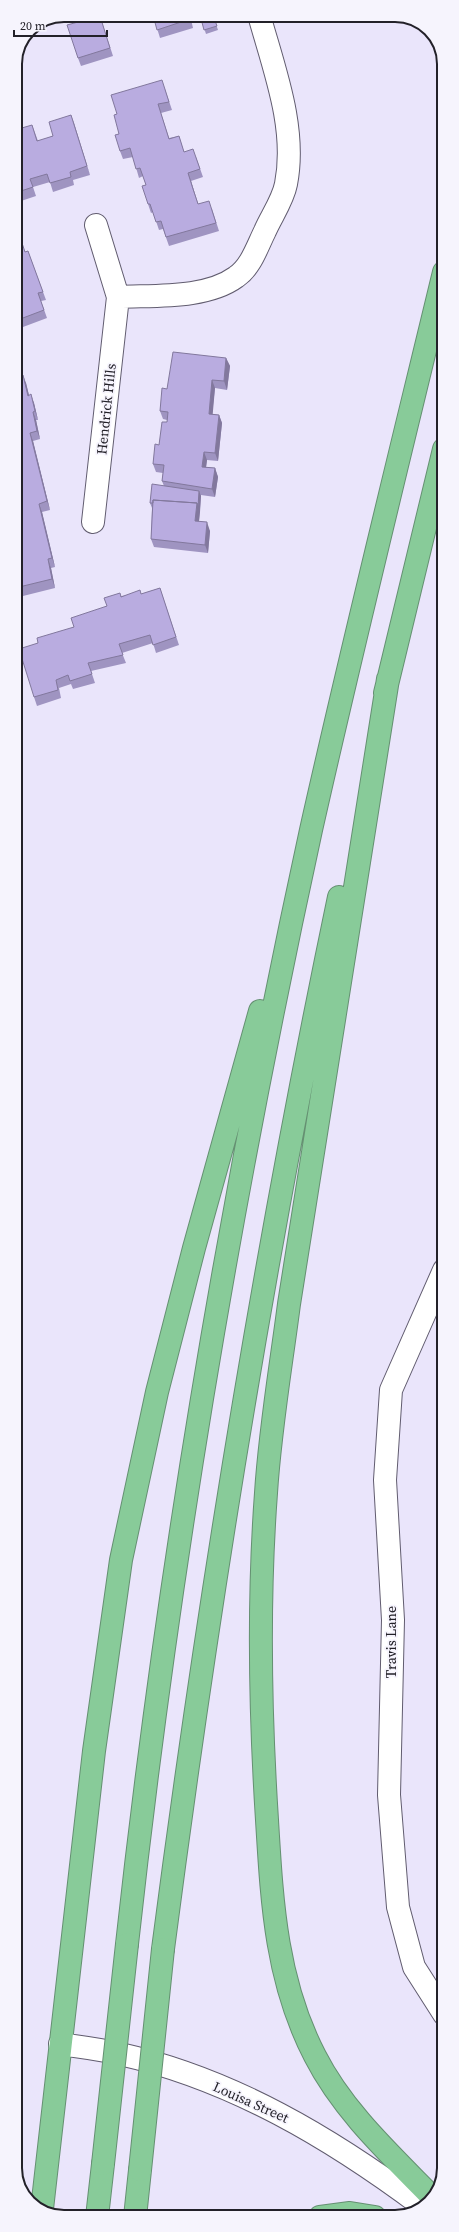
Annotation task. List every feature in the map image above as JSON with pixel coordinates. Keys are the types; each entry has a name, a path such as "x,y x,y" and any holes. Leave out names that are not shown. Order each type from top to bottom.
{"highway":[{"path":"98,2210 153,1722 190,1477 244,1163 311,833 437,302"},
{"path":"136,2210 163,1949 192,1728 246,1385 283,1176 348,854 388,679 437,478"},
{"path":"388,679 289,1304 275,1409 266,1491 261,1585 263,1768 274,1924 282,1968 296,2013 314,2055 337,2093 364,2127 429,2193"},
{"path":"43,2204 107,1647 121,1560 138,1478 194,1248 311,833"}],"street":[{"path":"118,297 183,294 214,288 237,277 250,263 286,185 289,144 280,86 261,22"},
{"name":"Hendrick Hills","path":"93,522 118,297 96,225"},
{"name":"Travis Lane","path":"437,1286 391,1390 385,1480 392,1620 389,1795 398,1907 414,1967 437,2003"},
{"name":"Louisa Street","path":"60,2044 120,2054 186,2073 252,2100 310,2129 368,2166 418,2203"}],"building":[{"path":"78,22 102,22 110,48 78,58 67,25"},
{"path":"155,22 181,22 157,30"},
{"path":"202,22 216,22 217,26 204,30"},
{"path":"162,80 169,102 158,104 169,139 179,136 184,152 193,149 200,169 188,173 198,204 209,201 216,223 166,237 161,221 156,222 150,204 148,204 142,186 146,185 140,168 136,169 130,148 120,151 115,135 119,134 114,115 117,114 111,95"},
{"path":"71,115 87,166 70,172 71,177 50,183 47,174 30,179 33,187 22,191 22,128 32,125 37,141 53,136 49,122"},
{"path":"22,243 25,252 28,251 43,292 38,293 44,310 22,318"},
{"path":"173,352 226,358 224,381 212,380 209,414 219,415 215,453 204,452 202,467 215,468 212,489 162,481 164,465 153,464 155,444 159,445 162,422 167,422 168,412 160,411 162,388 167,389"},
{"path":"23,375 28,396 31,394 35,411 33,412 37,431 30,433 47,501 39,504 52,558 48,559 52,579 22,586"},
{"path":"152,484 199,491 198,507 197,503 153,500 153,503 150,503"},
{"path":"153,500 197,503 195,521 207,522 205,545 151,539"},
{"path":"160,588 176,637 153,645 150,635 119,644 123,655 88,663 92,674 70,681 68,675 56,680 58,690 34,697 22,659 22,648 38,643 37,638 74,627 71,618 107,606 104,598 120,593 121,597 140,590 141,594"}]}
